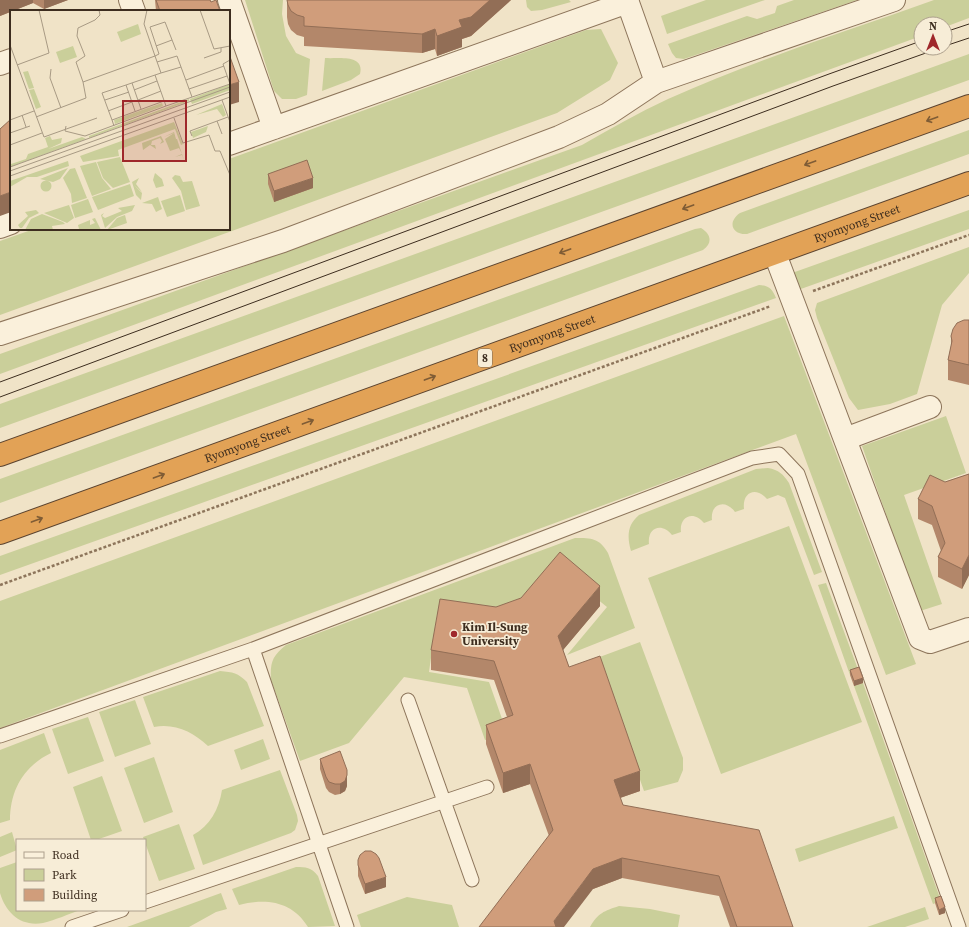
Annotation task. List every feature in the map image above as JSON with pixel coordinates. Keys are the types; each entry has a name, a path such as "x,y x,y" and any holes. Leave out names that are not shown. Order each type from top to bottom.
{"highway":[{"path":"0,455 969,106"},
{"name":"Ryomyong Street","path":"0,533 969,183"}],"street":[{"path":"130,0 134,10"},
{"path":"229,0 274,128"},
{"path":"0,334 284,241 559,137 608,114 656,82 894,0"},
{"path":"230,144 628,1 656,82"},
{"path":"0,64 10,60"},
{"path":"0,227 10,223"},
{"path":"775,254 920,638 930,642 969,629"},
{"path":"845,439 930,407"}],"lane":[{"path":"0,736 253,649 752,458 779,454 798,474 958,927"},
{"path":"253,649 347,927"},
{"path":"408,700 472,880"},
{"path":"146,902 487,786"},
{"path":"72,927 119,911"}],"path":[{"path":"0,585 969,236"}],"green space":[{"path":"245,0 283,0 282,14 286,36 296,53 310,59 307,95 296,99 282,99 274,91"},
{"path":"526,0 569,0 571,2 542,10 531,11 527,7"},
{"path":"706,0 765,0 667,34 661,16"},
{"path":"794,0 857,0 684,59 676,58 668,44 747,16 757,19 775,13 777,6"},
{"path":"934,0 969,0 969,18 953,24 953,16 913,16 913,39 0,374 0,354 582,145 668,99 766,59"},
{"path":"601,29 618,63 610,80 557,113 0,315 0,241 31,230 230,230 230,159 586,30"},
{"path":"969,54 969,80 0,428 0,404"},
{"path":"325,58 355,60 360,68 360,74 351,80 322,91"},
{"path":"969,130 969,154 747,234 738,232 733,227 734,220 740,213"},
{"path":"969,210 969,229 798,290 792,273"},
{"path":"701,228 707,233 710,239 703,250 0,503 0,479"},
{"path":"969,247 969,273 942,305 917,394 890,404 858,410 849,398 817,318 815,310 817,303"},
{"path":"759,285 770,288 776,298 0,575 0,556"},
{"path":"784,316 916,664 886,675 796,434 0,728 0,601"},
{"path":"946,416 966,473 904,495 942,604 920,611 862,446"},
{"path":"768,468 780,473 789,483 822,572 814,575 785,498 778,495 767,499 763,495 754,492 747,495 745,498 744,509 735,512 727,505 719,505 713,510 712,520 704,523 696,517 688,517 682,522 681,532 672,535 664,529 656,528 650,534 649,544 631,551 629,541 630,527 639,515 756,469"},
{"path":"789,526 862,722 721,774 648,578"},
{"path":"575,538 594,540 605,548 635,628 567,655 607,607 560,569 518,616 437,615 429,672 489,682 507,733 485,740 467,688 404,677 349,743 300,761 271,680 273,660 286,645"},
{"path":"826,583 859,672 850,675 818,585"},
{"path":"640,642 683,758 683,770 678,782 644,791 597,658"},
{"path":"220,671 235,674 247,682 264,726 208,746 190,733 183,730 169,726 154,727 143,697"},
{"path":"863,683 941,901 933,904 854,686"},
{"path":"135,700 151,744 115,757 99,712"},
{"path":"88,717 104,761 68,774 52,729"},
{"path":"44,733 51,753 41,758 20,780 13,799 10,820 0,823 0,750"},
{"path":"263,739 270,759 241,770 234,750"},
{"path":"154,757 173,812 144,823 124,768"},
{"path":"280,770 297,815 298,821 295,830 291,833 203,865 193,835 204,827 213,816 219,804 222,790"},
{"path":"102,776 122,831 99,839 91,839 73,787"},
{"path":"894,816 898,828 799,862 795,849"},
{"path":"179,824 195,869 159,881 146,845 146,839 144,839 143,837"},
{"path":"12,832 16,850 0,857 0,837"},
{"path":"16,862 16,911 78,911 43,923 35,924 21,921 6,907 0,893 0,868"},
{"path":"296,867 308,868 318,876 335,926 308,927 302,918 286,907 278,904 259,902 239,905 232,889"},
{"path":"221,893 227,909 216,912 189,927 127,927"},
{"path":"407,897 452,905 459,927 361,927 357,915"},
{"path":"619,906 650,909 680,915 678,927 590,927 602,913"},
{"path":"925,907 929,919 905,927 867,927"}],"building":[{"path":"156,0 210,0 211,2 216,0 220,10 160,10"},
{"path":"287,0 490,0 471,17 459,20 462,27 437,36 435,29 422,34 304,26 304,17 291,11"},
{"path":"230,57 239,82 230,85"},
{"path":"10,120 10,192 0,196 0,129"},
{"path":"307,160 313,178 274,191 268,174"},
{"path":"964,320 969,320 969,365 948,360 953,329 957,323"},
{"path":"969,474 969,555 962,569 938,557 945,543 932,506 918,499 930,475 945,482"},
{"path":"560,552 600,586 558,636 569,667 600,656 640,771 614,780 623,805 759,830 793,927 737,927 719,876 622,858 593,869 554,921 556,927 479,927 553,830 530,764 503,773 486,725 513,715 494,661 431,650 440,599 496,607 521,598"},
{"path":"859,667 863,678 854,681 850,670"},
{"path":"340,751 347,770 347,775 345,781 340,784 335,784 329,782 326,777 320,759"},
{"path":"365,851 371,851 376,854 386,877 365,884 358,865 358,860 360,855"},
{"path":"941,896 945,907 939,910 935,898"}],"tram line":[{"path":"953,29 969,24"},
{"path":"953,43 969,38"},
{"path":"0,382 913,44"},
{"path":"0,397 833,86 917,56"}],"place":[{"name":"Kim Il-Sung University","path":"454,634"}]}
